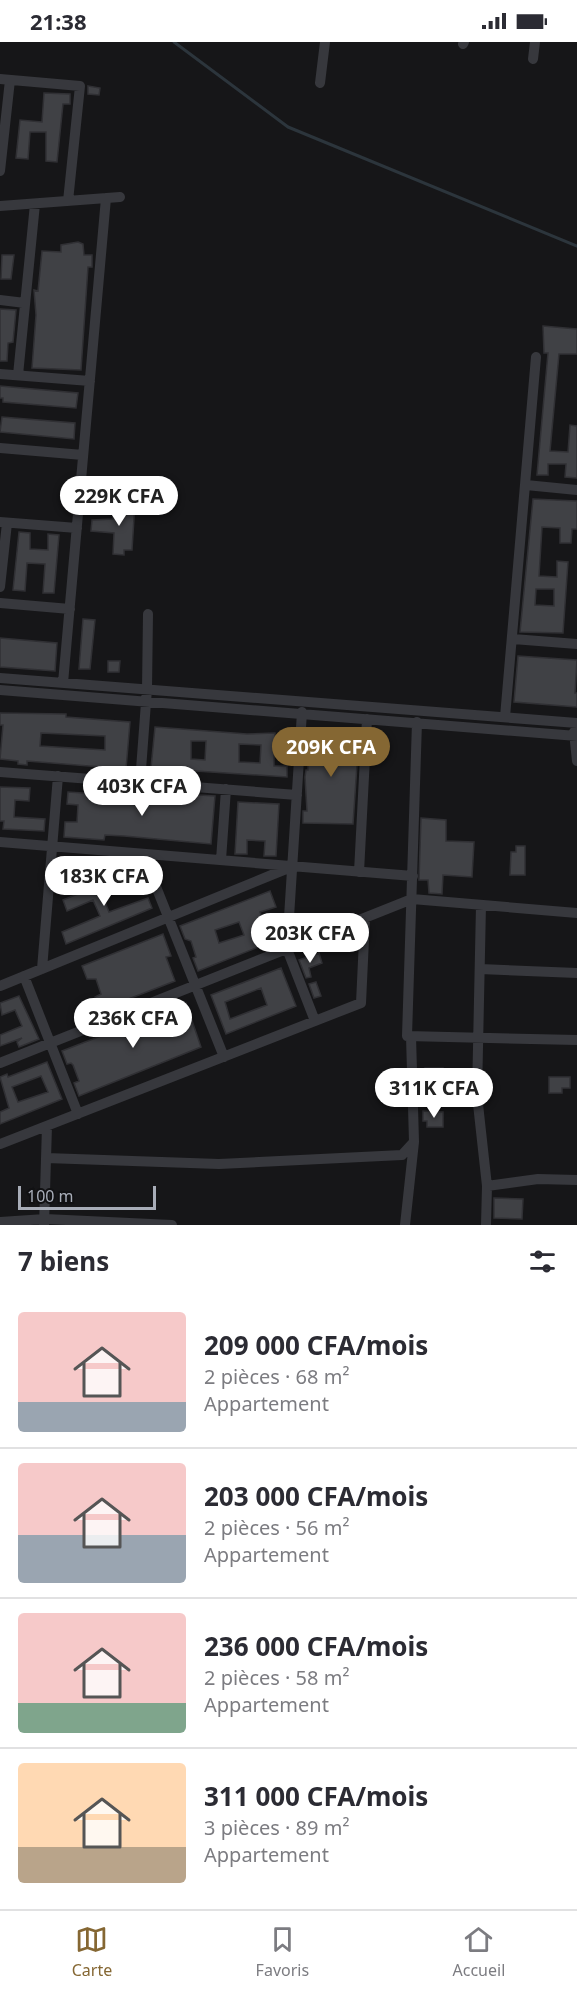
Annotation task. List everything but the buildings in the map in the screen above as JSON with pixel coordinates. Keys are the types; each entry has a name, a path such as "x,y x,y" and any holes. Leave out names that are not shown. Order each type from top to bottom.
{"street":[{"path":"320,83 325,42"},
{"path":"533,59 535,42"},
{"path":"0,171 5,80 80,87 68,201"},
{"path":"0,206 120,197"},
{"path":"63,683 106,198"},
{"path":"18,375 35,204"},
{"path":"0,300 26,303"},
{"path":"505,717 536,357"},
{"path":"0,374 90,381"},
{"path":"0,448 83,455"},
{"path":"526,485 577,490"},
{"path":"0,587 3,522 77,528"},
{"path":"0,603 70,609"},
{"path":"140,783 147,689 148,614"},
{"path":"513,639 577,645"},
{"path":"0,678 575,723 577,761"},
{"path":"0,690 302,712 576,736"},
{"path":"302,712 287,949 315,1021"},
{"path":"359,872 367,718"},
{"path":"417,722 407,1036 577,1040"},
{"path":"0,772 297,795"},
{"path":"42,969 58,776"},
{"path":"221,860 226,789"},
{"path":"0,842 413,876"},
{"path":"143,854 224,1057"},
{"path":"0,986 168,919 292,866"},
{"path":"0,1063 412,899 577,913"},
{"path":"481,905 477,1095 487,1186 486,1225"},
{"path":"0,1144 361,1003 365,918"},
{"path":"480,969 577,973"},
{"path":"24,976 78,1114"},
{"path":"405,1225 414,1142 411,1036"},
{"path":"44,1222 47,1126"},
{"path":"46,1158 219,1164 402,1155 414,1142"},
{"path":"487,1186 538,1179 577,1180"},
{"path":"0,1222 172,1225"}],"waterway":[{"path":"174,42 288,127 577,246"}]}
